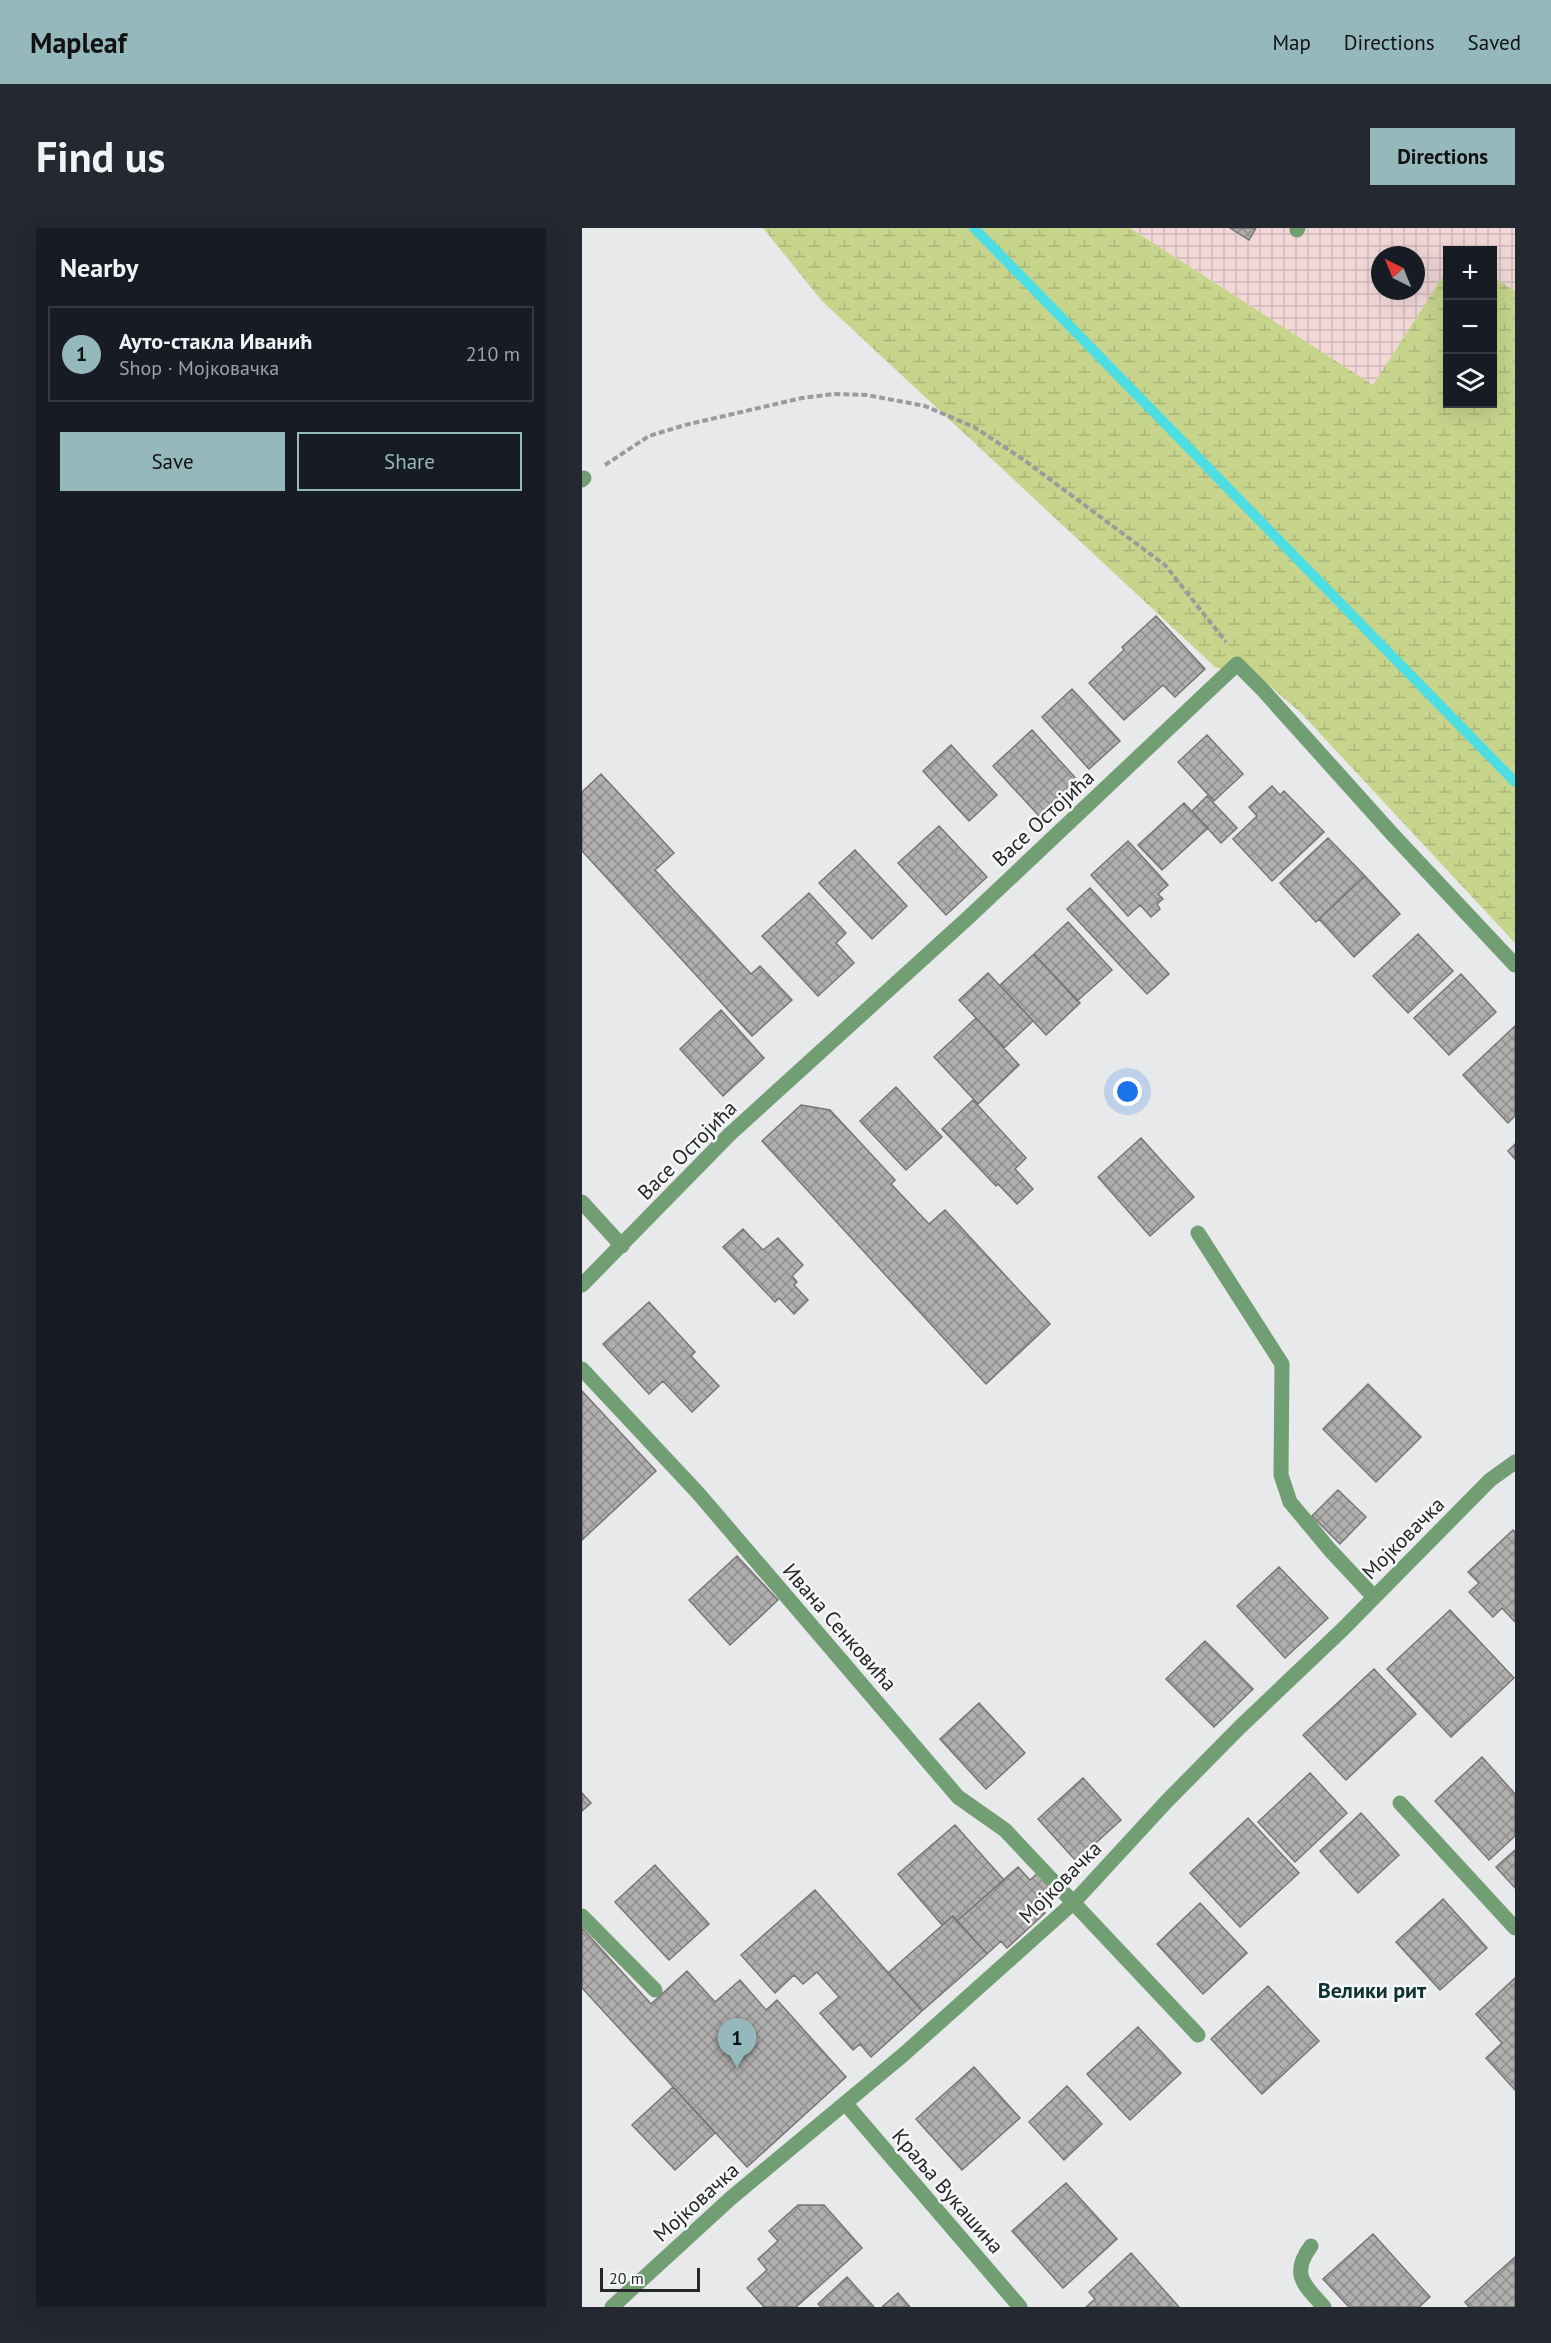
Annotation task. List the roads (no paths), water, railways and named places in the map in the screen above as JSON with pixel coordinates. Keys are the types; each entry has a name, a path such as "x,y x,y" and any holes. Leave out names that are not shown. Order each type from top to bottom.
{"street":[{"name":"Васе Остојића","path":"582,1285 730,1134 970,916 1237,664 1386,828 1515,965"},
{"path":"582,1202 622,1246"},
{"path":"1198,1233 1282,1364 1281,1474 1290,1502 1330,1550 1374,1597"},
{"name":"Ивана Сенковића","path":"582,1369 698,1493 958,1797 1005,1830 1198,2035"},
{"name":"Мојковачка","path":"612,2307 731,2198 903,2055 1073,1903 1199,1768 1490,1480 1515,1462"},
{"path":"1400,1803 1515,1928"},
{"path":"582,1916 655,1990"},
{"name":"Краља Вукашина","path":"845,2103 1020,2307"},
{"path":"1311,2246 1302,2258 1300,2272 1303,2284 1324,2307"}],"waterway":[{"path":"974,228 1515,782"}],"place":[{"name":"Ауто-стакла Иванић","path":"737,2068"}],"district":[{"name":"Велики рит","path":"1372,1990"}]}
